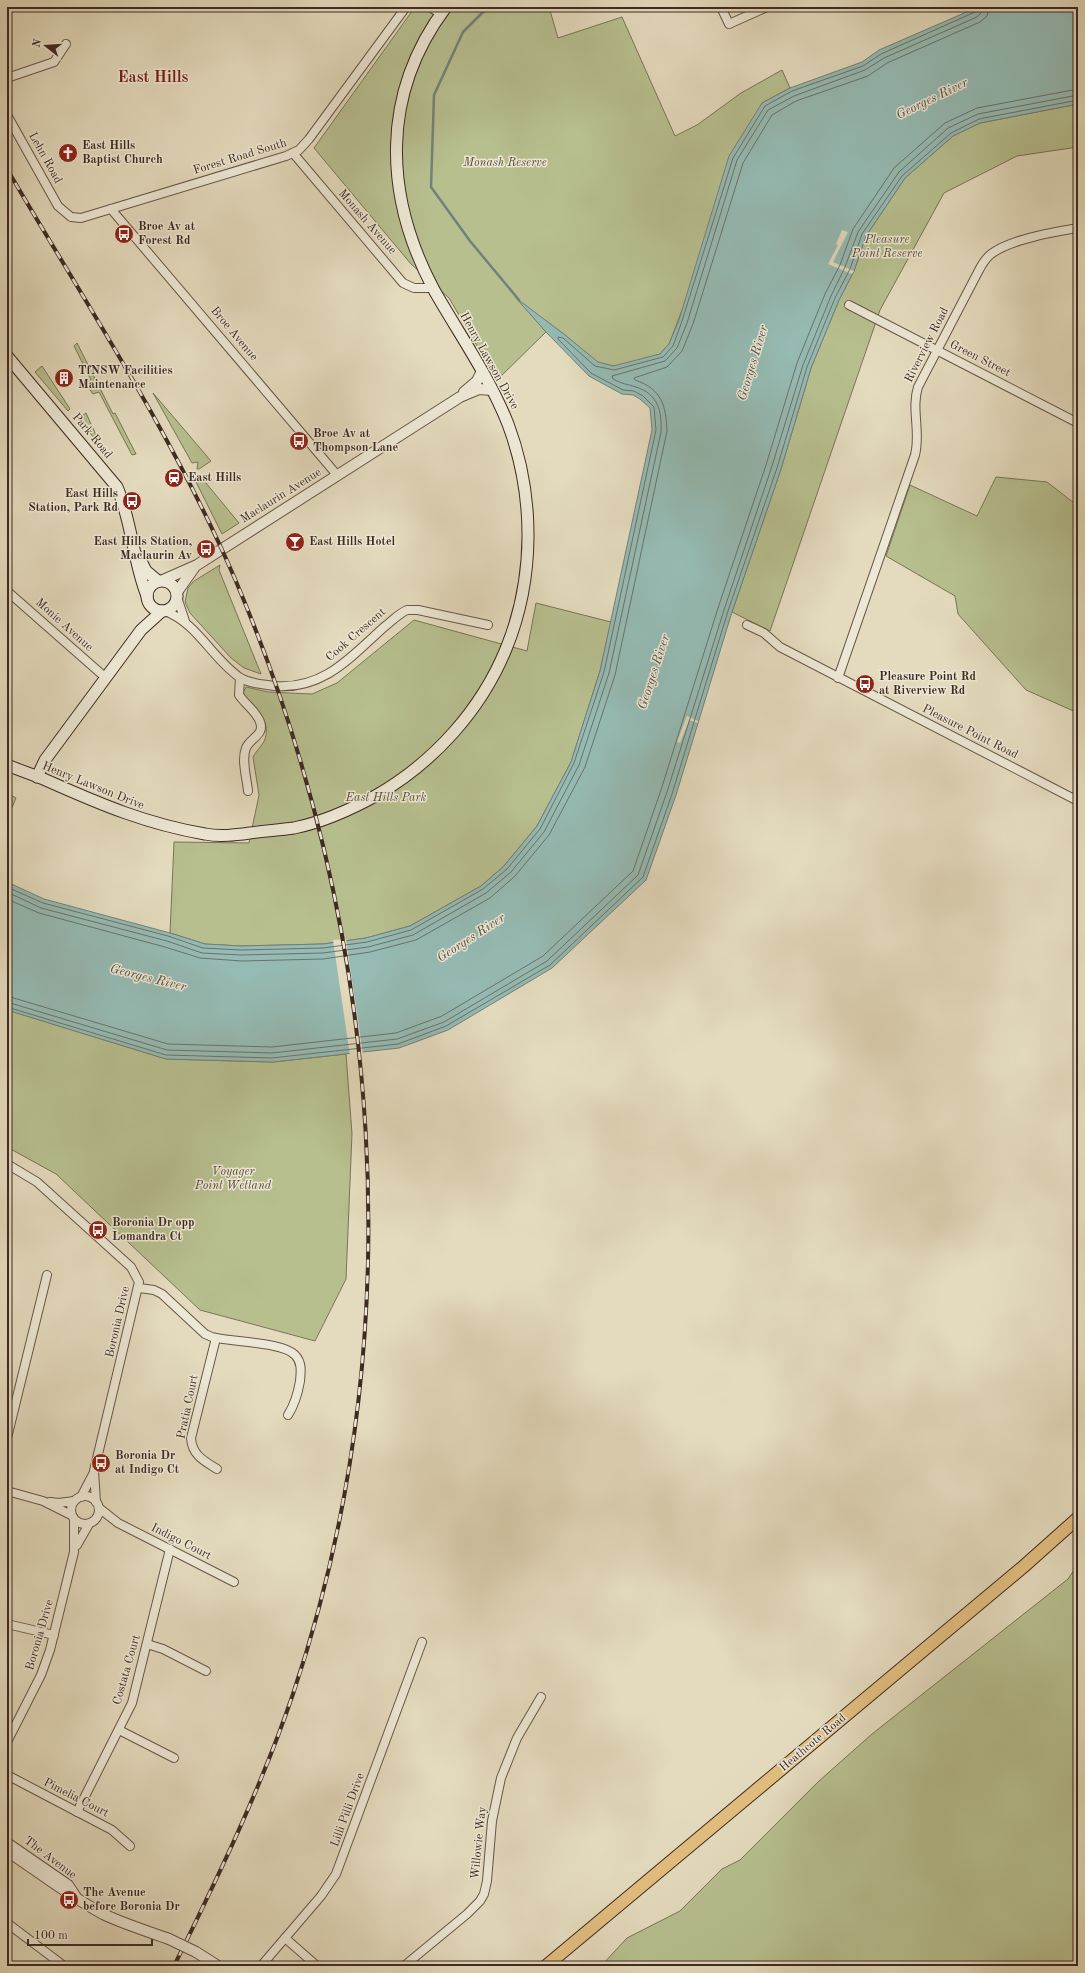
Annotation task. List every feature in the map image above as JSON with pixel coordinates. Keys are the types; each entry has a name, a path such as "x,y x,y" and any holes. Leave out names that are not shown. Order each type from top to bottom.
{"main road":[{"name":"Henry Lawson Drive","path":"7,764 130,816 153,823 194,831 206,835 228,836 270,832 309,824 353,807 386,790 422,764 447,740 476,705 492,679 509,643 518,612 526,574 528,538 526,500 521,466 511,433 492,390 434,288 415,249 405,220 399,190 395,148 399,112 408,79 424,41 443,11"},
{"name":"Park Road","path":"7,356 117,487 134,546 139,572 148,599"},
{"name":"Park Road","path":"134,546 146,570 161,581"},
{"path":"37,777 45,760 141,630 164,611 174,606 177,595 171,583 161,581 150,586 141,630"},
{"path":"148,599 154,608 164,611"},
{"name":"Heathcote Road","path":"546,1966 1017,1572 1078,1518"}],"street":[{"name":"Forest Road South","path":"63,212 71,217 81,218 293,153 309,139 406,7"},
{"path":"430,7 443,11"},
{"path":"721,7 729,24 767,7"},
{"path":"7,78 54,62 66,44"},
{"name":"Lehn Road","path":"7,115 63,212"},
{"name":"Monash Avenue","path":"293,153 403,283 414,288 434,288"},
{"name":"Broe Avenue","path":"111,209 337,475"},
{"name":"Riverview Road","path":"838,678 915,455 918,438 915,405 916,393 978,272 991,254 1005,247 1040,235 1078,228"},
{"name":"Green Street","path":"849,305 1078,423"},
{"name":"Maclaurin Avenue","path":"460,397 477,381 482,371"},
{"name":"Maclaurin Avenue","path":"161,581 197,565 460,397 479,389 492,390"},
{"name":"Maclaurin Avenue","path":"177,595 197,565"},
{"name":"Monie Avenue","path":"7,591 106,678"},
{"path":"177,595 185,622"},
{"name":"Cook Crescent","path":"240,678 263,684 292,686 320,679 341,665 402,612 407,610 418,610 488,626"},
{"path":"164,611 185,622 226,666 240,678 239,695 261,723 260,732 245,749 244,758 248,791"},
{"name":"Pleasure Point Road","path":"747,625 764,633 780,647 838,678 1078,801"},
{"name":"Boronia Drive","path":"7,1164 37,1182 131,1267 138,1276 139,1288 94,1471 77,1499"},
{"path":"7,1438 47,1275"},
{"path":"139,1288 158,1292 205,1334 216,1338 281,1348 294,1354 300,1364 300,1375 296,1398 288,1415"},
{"name":"Pratia Court","path":"216,1338 192,1444 196,1454 217,1469"},
{"name":"Boronia Drive","path":"94,1471 98,1505"},
{"path":"7,1491 43,1501 59,1503 88,1496 98,1505 99,1514 92,1522 82,1525 73,1518 43,1501"},
{"path":"73,1518 70,1509 77,1499"},
{"name":"Indigo Court","path":"98,1505 118,1522 234,1582"},
{"name":"Boronia Drive","path":"7,1742 42,1675 54,1635 74,1552 73,1518"},
{"name":"Boronia Drive","path":"74,1552 92,1522"},
{"name":"Indigo Court","path":"92,1522 118,1522"},
{"name":"Costata Court","path":"77,1812 119,1730 133,1699 170,1550"},
{"path":"7,1624 54,1635"},
{"name":"Lilli Pilli Drive","path":"261,1966 326,1889 340,1865 422,1642"},
{"path":"147,1644 163,1649 206,1671"},
{"name":"Willowie Way","path":"404,1966 467,1914 480,1901 484,1894 487,1881 492,1821 501,1778 519,1733 541,1696"},
{"path":"119,1730 174,1758"},
{"name":"Pimelia Court","path":"7,1775 112,1830 130,1846"},
{"name":"The Avenue","path":"7,1843 68,1885 76,1897"},
{"name":"The Avenue","path":"7,1851 63,1891 110,1917 169,1939 196,1952 218,1966"},
{"path":"7,1923 64,1966"},
{"path":"285,1938 317,1966"}],"green space":[{"name":"Monash Reserve","path":"415,7 549,7 558,38 622,17 675,136 697,125 741,93 782,70 790,88 762,103 669,344 660,354 627,364 613,366 597,362 565,335 518,300 546,332 497,380 449,298 411,264 314,148"},
{"name":"Pleasure Point Reserve","path":"1078,104 1078,147 1017,156 944,193 880,310 770,631 732,612 781,469 811,368 839,300 854,271 866,236 905,178 953,136 980,123"},
{"path":"77,343 113,414 115,413 136,454 132,455 99,392 93,394 86,384 91,380 74,346"},
{"path":"42,366 70,409 68,411 35,372"},
{"path":"153,393 211,461 197,469 198,462 192,463"},
{"path":"86,413 101,446 78,419"},
{"path":"201,477 239,523 222,534 195,480"},
{"path":"996,477 1047,482 1078,506 1078,713 1026,690 958,614 955,596 886,556 910,485 977,516"},
{"path":"220,565 219,570 261,674 244,668 231,658 190,613 185,602 188,588 194,581"},
{"name":"East Hills Park","path":"536,603 611,622 600,671 571,762 537,826 504,866 481,886 410,926 366,938 323,944 241,946 205,944 170,933 174,842 249,843 259,795 253,757 265,739 266,725 260,714 243,693 246,687 268,692 312,694 337,683 414,620 527,651"},
{"path":"7,793 16,798 7,820"},
{"name":"Voyager Point Wetland","path":"7,1010 166,1059 273,1062 346,1054 352,1134 346,1279 315,1341 200,1310 56,1174 7,1147"},
{"path":"1078,1564 1078,1966 601,1966 627,1938 680,1911 722,1869 740,1860 819,1781 872,1734 1068,1579"}],"water":[{"name":"Georges River","path":"978,7 1078,7 1078,104 980,123 953,136 905,178 866,236 854,271 839,300 811,368 781,469 732,612 676,795 646,880 552,968 448,1030 399,1048 273,1062 166,1059 7,1010 7,882 44,899 205,944 241,946 323,944 366,938 410,926 481,886 504,866 537,826 571,762 600,671 652,430 650,408 633,395 622,394 589,376 546,332 516,298 598,362 613,366 660,354 669,344 679,320 729,156 762,103 790,88 862,62 879,50"}],"pier":[{"path":"842,230 848,232 833,262 854,271 852,274 828,264 838,245 836,244"},
{"path":"687,716 698,721 698,723 689,720 680,743 677,742"},
{"path":"346,939 363,1054 350,1056 333,940"}],"waterway":[{"path":"488,7 463,32 434,95 431,187 470,241 519,300"}],"railway":[{"path":"7,169 127,371 184,473 211,526 235,579 285,713 324,850 351,990 366,1132 368,1274 356,1416 332,1556 293,1694 281,1729 238,1832 174,1966"}],"place":[{"name":"East Hills Baptist Church","path":"68,153"},
{"name":"Broe Av at Forest Rd","path":"124,234"},
{"name":"TfNSW Facilities Maintenance","path":"64,378"},
{"name":"Broe Av at Thompson Lane","path":"299,441"},
{"name":"East Hills","path":"174,478"},
{"name":"East Hills Station, Park Rd","path":"132,501"},
{"name":"East Hills Hotel","path":"295,542"},
{"name":"East Hills Station, Maclaurin Av","path":"206,549"},
{"name":"Pleasure Point Rd at Riverview Rd","path":"865,684"},
{"name":"Boronia Dr opp Lomandra Ct","path":"98,1230"},
{"name":"Boronia Dr at Indigo Ct","path":"101,1463"},
{"name":"The Avenue before Boronia Dr","path":"69,1900"}],"district":[{"name":"East Hills","path":"153,78"}]}
